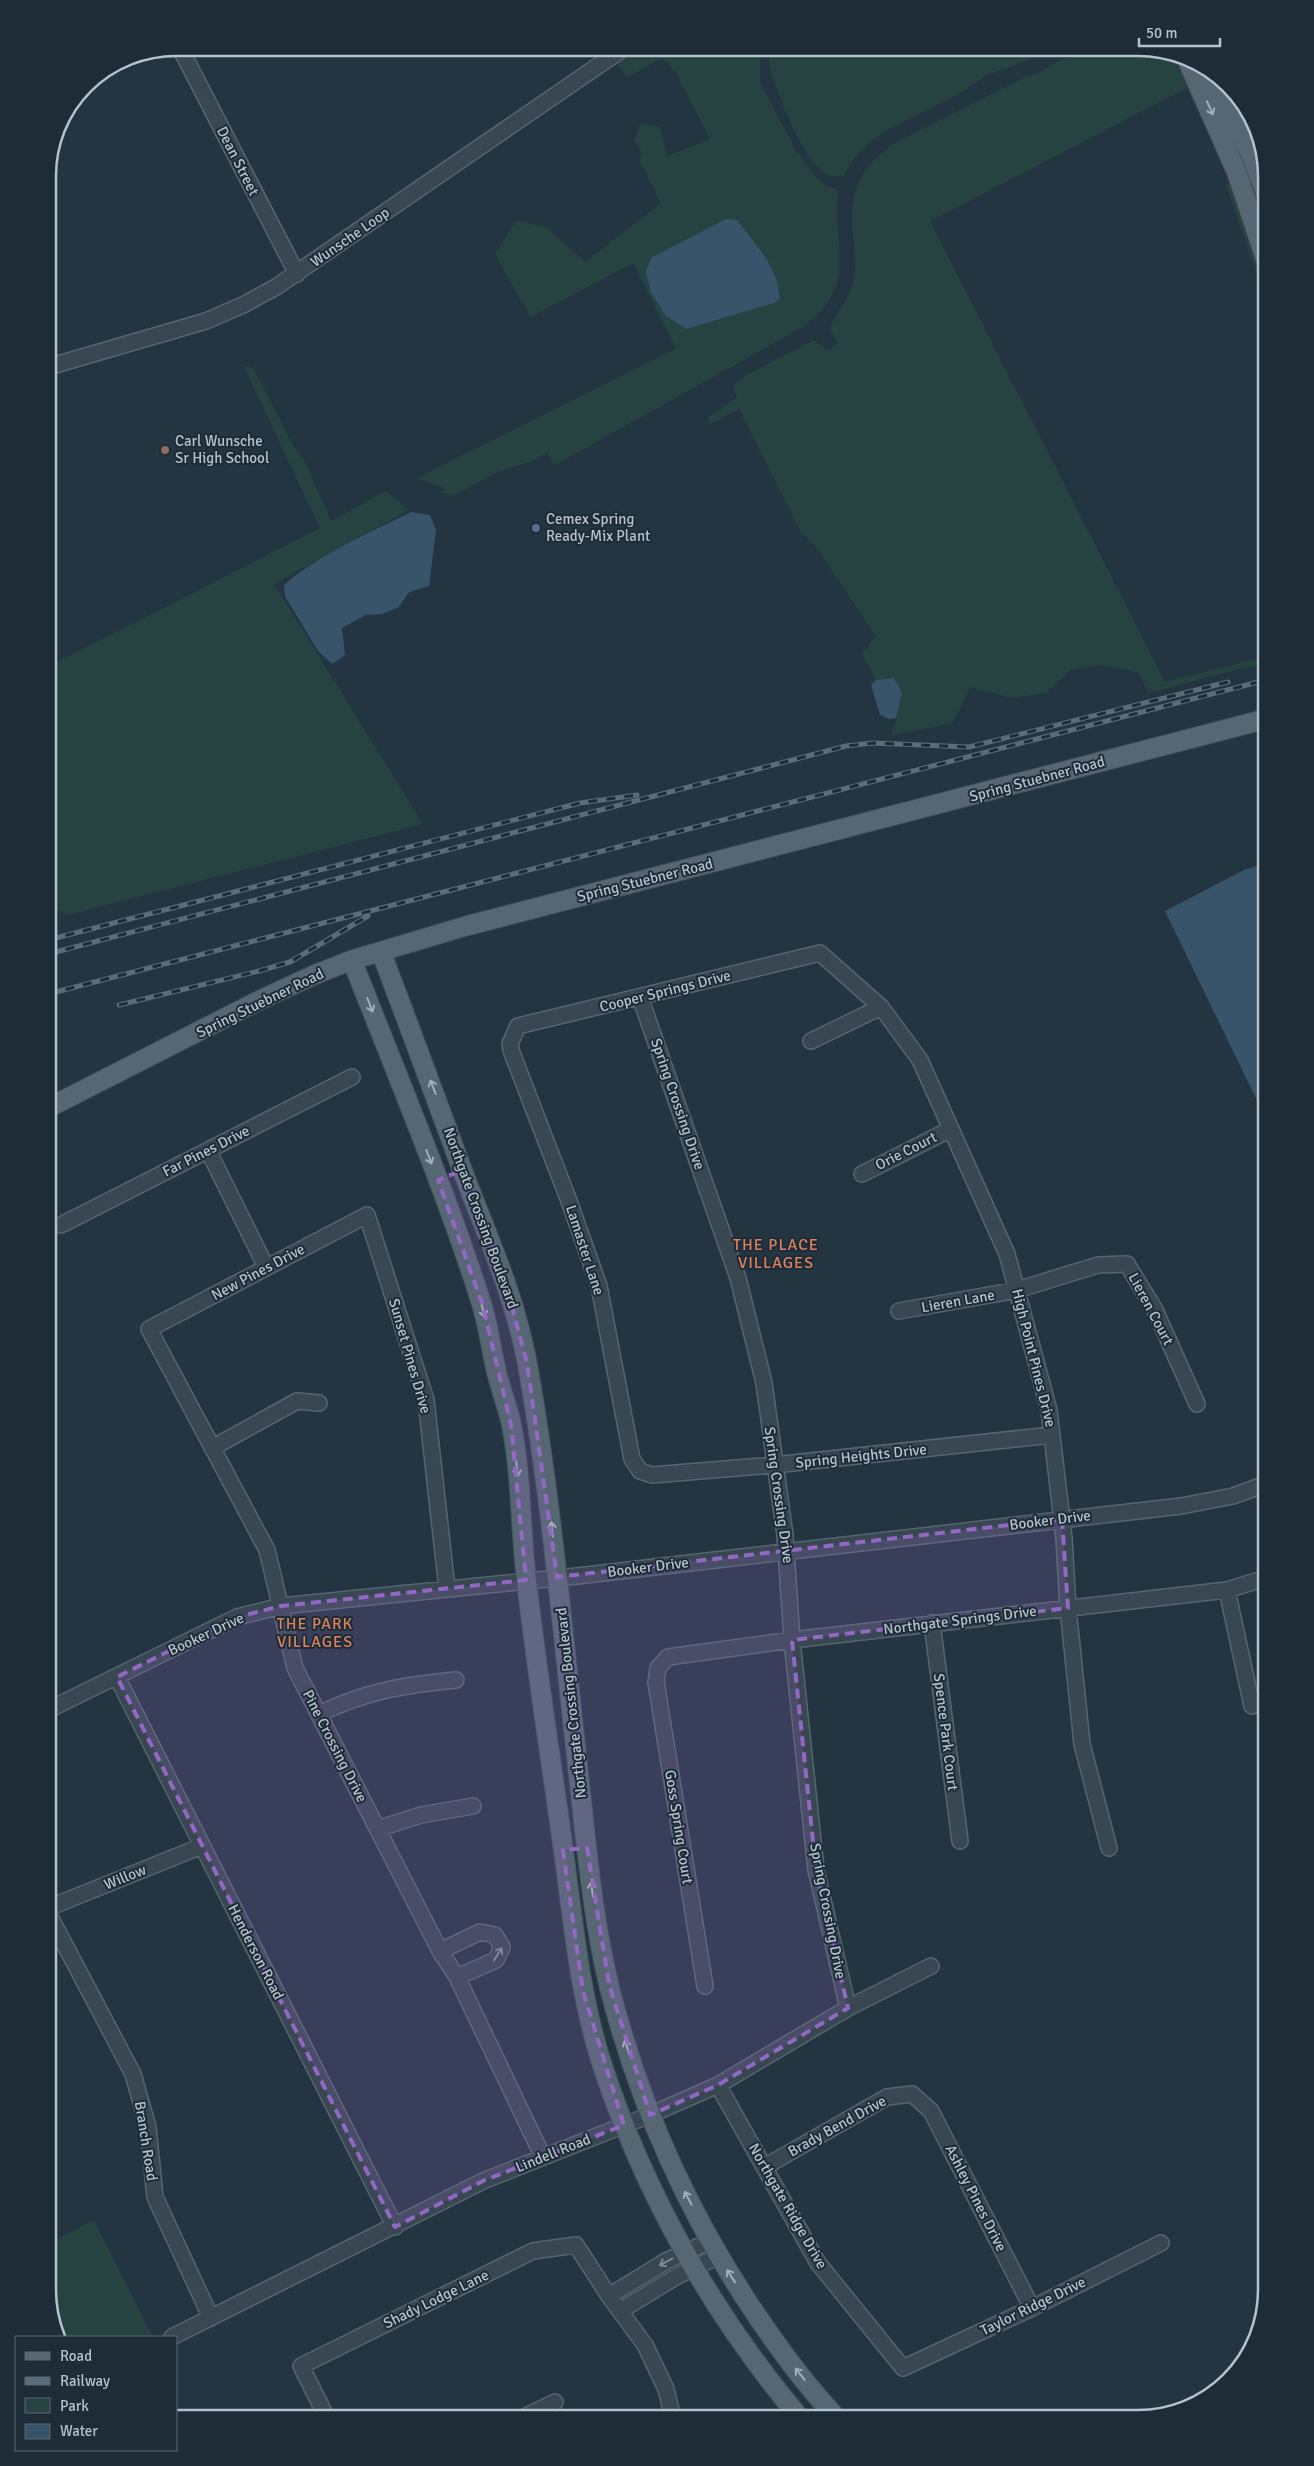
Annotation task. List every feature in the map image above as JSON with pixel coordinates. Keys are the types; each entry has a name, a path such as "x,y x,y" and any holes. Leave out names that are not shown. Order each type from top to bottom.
{"main road":[{"path":"1191,68 1237,173 1258,236"},
{"path":"1216,85 1258,172"},
{"name":"Spring Stuebner Road","path":"57,1104 256,1002 352,960 466,926 1258,721"},
{"name":"Northgate Crossing Boulevard","path":"381,952 502,1269 527,1363 550,1515 595,1916 609,1984 627,2051 650,2115 677,2178 714,2248 780,2350 826,2410"},
{"name":"Northgate Crossing Boulevard","path":"352,960 438,1180 483,1306 497,1372 511,1424 521,1498 526,1580 583,1991 600,2059 624,2125 671,2227 701,2281 733,2332 766,2378 793,2410"},
{"path":"438,1180 463,1170"},
{"path":"497,1372 527,1363"},
{"path":"564,1850 587,1848"}],"street":[{"name":"Dean Street","path":"185,57 297,274"},
{"name":"Wunsche Loop","path":"57,364 206,321 243,305 297,274 611,57"},
{"name":"Cooper Springs Drive","path":"513,1035 518,1026 820,953"},
{"name":"High Point Pines Drive","path":"820,953 881,1007 920,1060 1007,1254 1049,1410 1062,1519 1068,1608 1082,1744 1109,1848"},
{"name":"Spring Crossing Drive","path":"640,997 738,1278 764,1383 787,1550 792,1640 816,1870 848,2008"},
{"path":"811,1041 881,1007"},
{"name":"Lamaster Lane","path":"513,1035 510,1044 512,1053 569,1201 599,1286 632,1459 640,1471"},
{"name":"Far Pines Drive","path":"61,1225 352,1077"},
{"name":"Orie Court","path":"862,1174 951,1129"},
{"path":"208,1150 266,1268"},
{"name":"New Pines Drive","path":"149,1329 367,1215"},
{"name":"Sunset Pines Drive","path":"367,1215 426,1400 447,1589"},
{"name":"Lieren Court","path":"1017,1290 1098,1265 1127,1264 1155,1310 1197,1404"},
{"name":"Lieren Lane","path":"899,1311 1017,1290"},
{"name":"Pine Crossing Drive","path":"149,1329 267,1550 295,1668 440,1951 457,1977 543,2157"},
{"path":"212,1448 297,1401 319,1403"},
{"name":"Spring Heights Drive","path":"640,1471 652,1474 774,1465 1052,1435"},
{"name":"Booker Drive","path":"56,1706 237,1617 280,1606 557,1577 1210,1502 1258,1487"},
{"name":"Northgate Springs Drive","path":"658,1668 668,1657 684,1654 1227,1590 1258,1580"},
{"path":"1227,1590 1252,1706"},
{"name":"Spence Park Court","path":"932,1624 960,1841"},
{"name":"Goss Spring Court","path":"658,1668 656,1682 704,1986"},
{"name":"Henderson Road","path":"117,1677 395,2227"},
{"path":"319,1714 350,1699 401,1686 456,1680"},
{"path":"377,1829 421,1815 473,1806"},
{"name":"Willow","path":"56,1905 202,1846"},
{"name":"Branch Road","path":"56,1928 133,2074 148,2128 155,2197 211,2318"},
{"path":"440,1951 480,1932 495,1935 502,1947 496,1960 457,1977"},
{"name":"Lindell Road","path":"174,2336 483,2182 718,2086 848,2008 931,1966"},
{"name":"Northgate Ridge Drive","path":"718,2086 766,2166 818,2262 903,2368"},
{"name":"Brady Bend Drive","path":"766,2166 887,2097 912,2094"},
{"name":"Ashley Pines Drive","path":"912,2094 931,2111 1032,2308"},
{"name":"Taylor Ridge Drive","path":"903,2368 1032,2308 1161,2243"},
{"name":"Shady Lodge Lane","path":"323,2409 301,2366 533,2251 576,2245 609,2296"},
{"path":"620,2311 691,2260 714,2248"},
{"path":"671,2410 666,2389 645,2345 609,2296 666,2261 691,2260"},
{"path":"540,2409 555,2402"}],"highlighted area":[{"path":"463,1170 502,1269 527,1363 557,1577 1062,1519 1068,1608 792,1640 816,1870 848,2008 718,2085 650,2115 609,1984 587,1848 563,1850 583,1991 624,2125 483,2181 395,2227 117,1677 237,1617 281,1606 526,1580 511,1425 483,1306 438,1180"}],"green space":[{"path":"628,57 760,57 760,83 796,150 814,175 824,185 837,189 839,267 838,280 834,291 817,315 803,327 555,465 547,453 530,462 497,472 452,496 441,492 446,489 417,478 676,349 633,263 530,317 495,254 516,221 546,227 585,262 661,203 640,161 642,153 634,140 640,124 660,127 667,156 710,139 675,72 662,58 628,77 617,64","holes":["737,220 780,299 774,303 686,329"]},
{"path":"768,57 1033,57 987,75 960,93 888,129 871,141 856,156 843,176 831,176 822,171 804,148 782,102"},
{"path":"1066,57 1145,57 1169,60 1185,66 1205,117 1201,120 1187,88 930,221 1165,682 1258,659 1258,664 1149,693 1138,672 1102,665 1070,670 1046,693 1012,698 970,687 953,723 891,736 897,716 894,678 876,680 862,654 876,636 815,545 802,534 739,409 710,424 707,418 737,398 733,386 745,376 812,341 816,341 827,351 838,344 830,329 853,284 855,257 852,211 854,198 862,176 877,157 897,142 1027,76 1038,73"},
{"path":"1238,110 1249,130 1251,138"},
{"path":"1235,181 1258,248 1257,274 1226,185"},
{"path":"250,366 255,372 294,447 304,460 331,521 386,491 409,510 274,584 423,824 68,915 57,910 57,663 320,528 244,367"},
{"path":"94,2220 152,2336 65,2336 57,2305 56,2240"}],"water":[{"path":"726,219 737,220 764,256 775,276 780,299 774,303 686,329 665,315 651,292 646,272 651,258"},
{"path":"411,512 430,515 436,530 429,586 409,592 399,607 382,614 366,615 342,628 345,655 332,664 318,651 285,596 284,585 297,574 328,554"},
{"path":"894,678 902,693 896,718 889,719 880,715 871,685 876,680"},
{"path":"1258,866 1258,1103 1165,911 1244,870"}],"railway":[{"path":"57,952 846,746 873,743 969,747 1228,682"},
{"path":"57,992 1258,682"},
{"path":"57,938 580,803 637,795"},
{"path":"119,1005 290,962 368,916"}],"place":[{"name":"Carl Wunsche Sr High School","path":"165,450"},
{"name":"Cemex Spring Ready-Mix Plant","path":"536,528"}],"district":[{"name":"THE PLACE VILLAGES","path":"776,1253"},
{"name":"THE PARK VILLAGES","path":"315,1632"}]}
